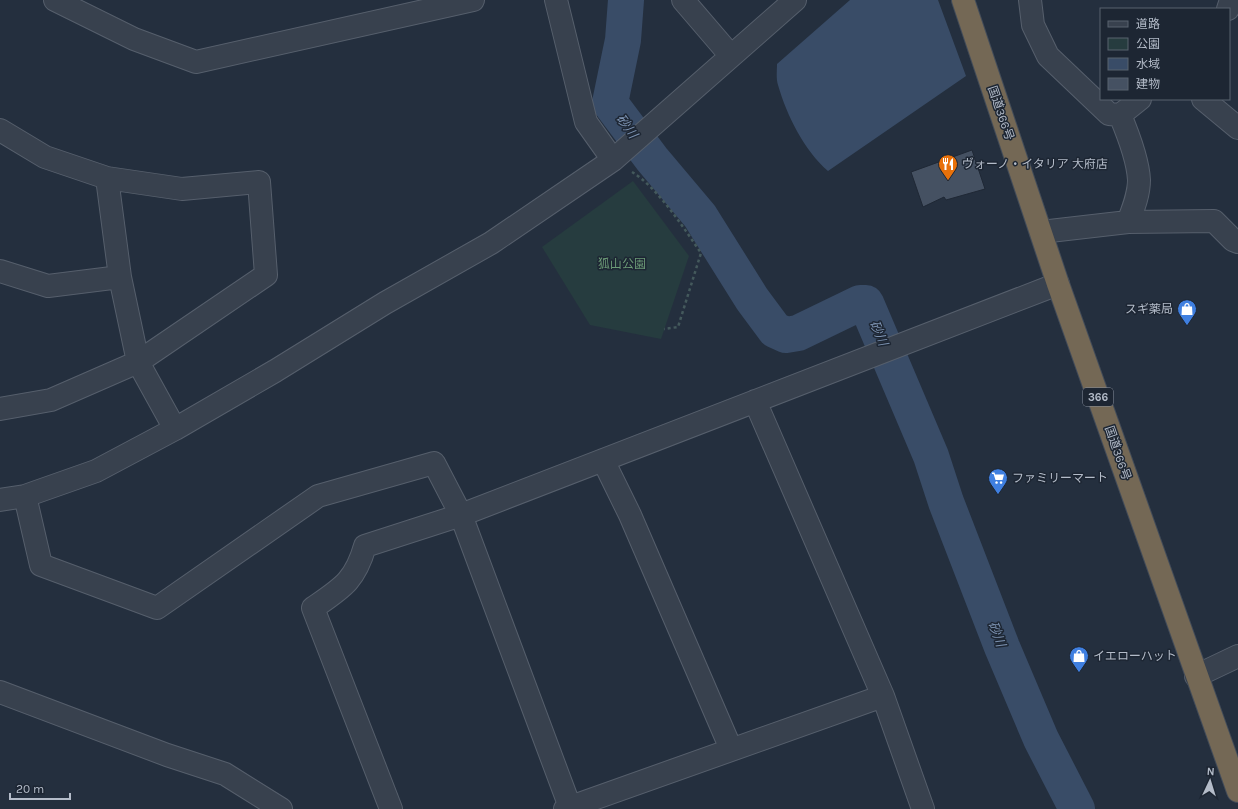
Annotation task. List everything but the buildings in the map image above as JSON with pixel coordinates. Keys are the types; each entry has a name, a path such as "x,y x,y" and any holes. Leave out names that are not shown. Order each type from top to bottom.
{"highway":[{"name":"国道366号","path":"963,0 1058,284 1238,791"}],"street":[{"path":"60,1 134,39 196,62 473,0"},
{"path":"556,0 586,122 617,155"},
{"path":"683,0 731,56"},
{"path":"0,500 25,496 96,471 175,429 275,371 385,303 491,243 617,155 795,0"},
{"path":"1030,0 1033,25 1048,56 1110,114 1120,115 1139,100"},
{"path":"1204,100 1238,128"},
{"path":"1120,115 1130,140 1139,180 1135,205 1128,222"},
{"path":"0,130 45,157 107,178 182,190 259,182 266,275 138,362 51,400 0,409"},
{"path":"107,178 120,277 138,362 175,429"},
{"path":"1041,232 1128,222 1214,221 1233,240 1238,242"},
{"path":"0,271 48,286 120,277"},
{"path":"391,809 313,608 345,586 359,565 365,546 461,515 907,341 1058,284"},
{"path":"755,401 883,696 923,809"},
{"path":"603,460 630,516 731,750"},
{"path":"25,496 41,565 157,608 318,496 434,462 461,515 568,808 883,696"},
{"path":"1196,676 1238,656"},
{"path":"0,692 167,755 225,774 281,809"}],"path":[{"path":"617,155 640,177 674,215 701,253 678,326 664,329"}],"green space":[{"name":"狐山公園","path":"633,181 689,256 661,339 590,325 542,247"}],"water":[{"path":"850,0 938,0 966,76 828,171 811,153 791,120 777,83 777,64"}],"waterway":[{"name":"砂川","path":"626,0 623,40 610,103 652,159 700,216 752,299 775,330 786,335 798,333 860,303 866,303 931,456 946,502 1002,647 1041,739 1077,809"}],"place":[{"name":"ヴォーノ・イタリア 大府店","path":"948,181"},
{"name":"スギ薬局","path":"1187,326"},
{"name":"ファミリーマート","path":"998,495"},
{"name":"イエローハット","path":"1079,673"}]}
